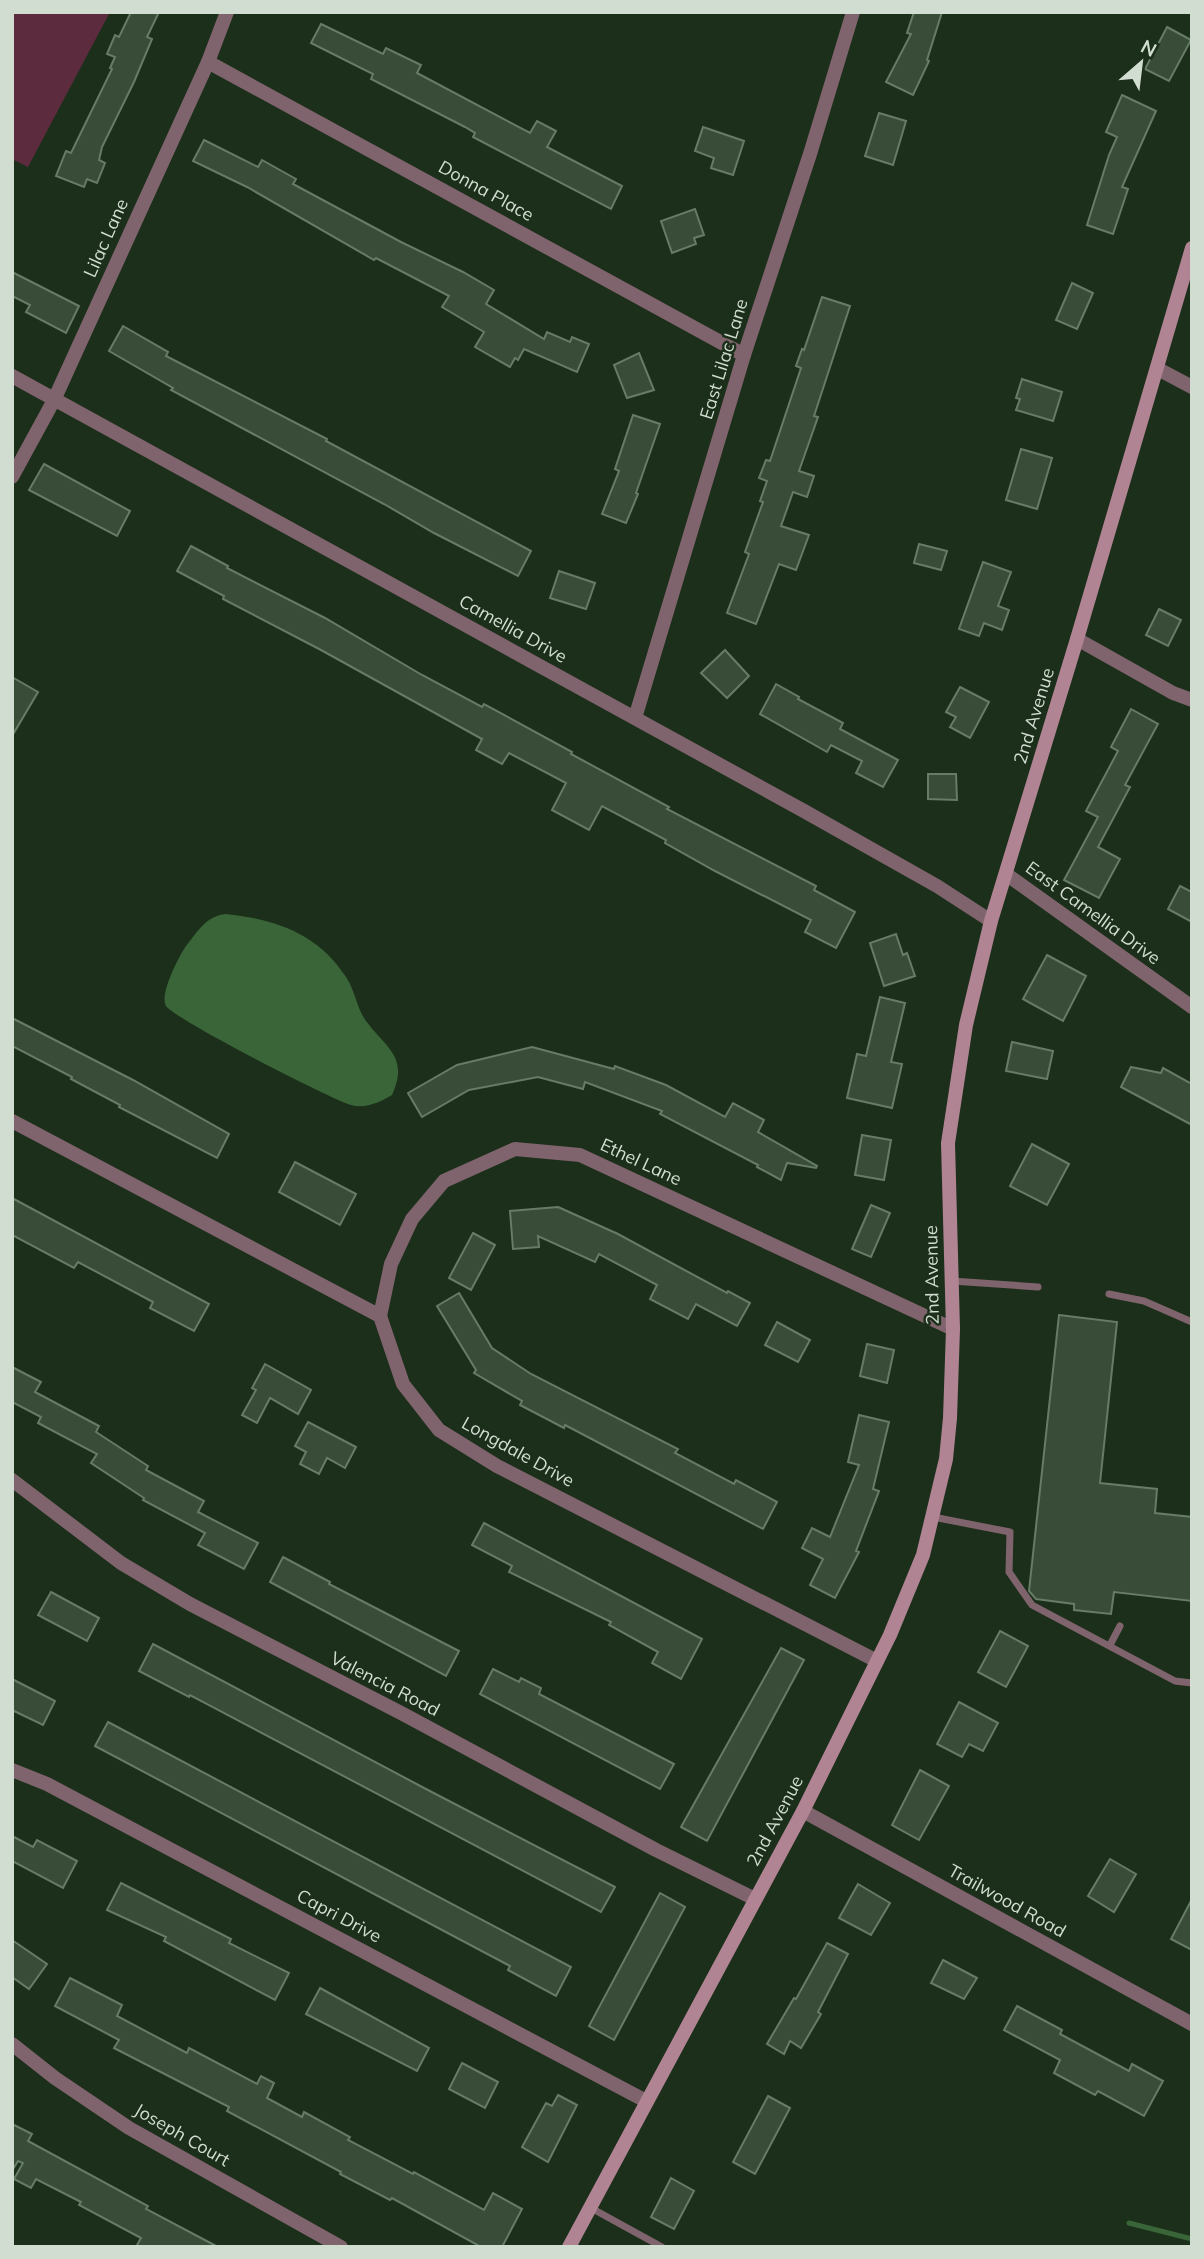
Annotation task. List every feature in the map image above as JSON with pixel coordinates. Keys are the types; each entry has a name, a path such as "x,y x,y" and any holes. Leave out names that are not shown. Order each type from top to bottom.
{"street":[{"name":"Lilac Lane","path":"12,477 54,400 208,62 227,12"},
{"name":"East Lilac Lane","path":"635,718 744,355 853,12"},
{"name":"Donna Place","path":"208,62 744,355"},
{"name":"2nd Avenue","path":"569,2247 803,1811 911,1588 933,1517 946,1459 953,1329 948,1143 966,1025 991,921 1192,248"},
{"path":"1157,369 1192,387"},
{"name":"Camellia Drive","path":"12,376 937,886 991,921"},
{"path":"1077,639 1173,693 1192,700"},
{"name":"East Camellia Drive","path":"1006,874 1192,1007"},
{"path":"12,1121 380,1316"},
{"name":"Ethel Lane","path":"380,1316 391,1264 412,1219 444,1181 515,1149 580,1156 953,1329"},
{"name":"Longdale Drive","path":"380,1316 403,1384 439,1430 497,1466 877,1661"},
{"name":"Valencia Road","path":"12,1480 121,1563 190,1604 403,1714 656,1850 755,1899"},
{"name":"Capri Drive","path":"12,1770 47,1784 646,2101"},
{"name":"Trailwood Road","path":"803,1811 1192,2024"},
{"name":"Joseph Court","path":"12,2044 55,2078 130,2128 341,2247"}],"lane":[{"path":"951,1281 1038,1287"},
{"path":"1108,1294 1144,1301 1192,1322"},
{"path":"933,1517 1010,1532 1009,1572 1032,1605 1175,1681 1192,1683"},
{"path":"1110,1645 1120,1626"},
{"path":"590,2207 663,2247"}],"shaded area":[{"path":"12,12 110,12 28,167 12,159"},
{"path":"226,914 261,920 294,931 322,949 335,962 349,982 363,1016 397,1062 397,1082 392,1095 373,1104 351,1105 223,1042 166,1006 167,985 186,946 208,921"}],"building":[{"path":"131,12 159,12 147,37 152,39 134,82 102,147 99,160 105,163 97,183 87,179 84,187 56,176 66,151 71,153 112,69 110,68 115,57 107,54 115,35 119,37"},
{"path":"914,12 942,12 927,60 929,61 913,95 886,82 911,34 907,33"},
{"path":"321,24 383,54 386,48 421,65 417,73 530,133 537,121 556,131 547,147 622,186 611,209 473,137 475,133 465,127 371,79 373,74 311,43"},
{"path":"1167,27 1191,40 1169,81 1145,69"},
{"path":"1122,95 1156,111 1122,187 1128,189 1113,234 1087,225 1117,137 1106,132"},
{"path":"879,113 906,121 893,165 865,156"},
{"path":"703,127 744,141 733,175 711,168 714,158 695,151"},
{"path":"204,140 258,167 262,160 296,179 293,184 494,290 486,304 544,339 547,332 570,342 572,337 589,344 577,372 524,349 510,367 475,347 484,332 442,307 449,296 376,258 374,260 247,187 193,161"},
{"path":"695,209 704,235 694,238 696,244 672,253 661,221"},
{"path":"12,272 79,306 66,333 26,312 30,305 12,296"},
{"path":"1072,283 1093,293 1077,329 1056,320"},
{"path":"822,297 850,306 814,416 818,417 799,471 814,476 807,497 793,492 781,526 809,535 796,570 779,564 756,624 727,613 749,554 745,552 763,502 760,501 767,481 759,478 766,460 770,461 801,368 796,366"},
{"path":"123,326 168,352 166,356 327,439 326,441 531,551 518,576 171,390 173,388 109,351"},
{"path":"639,353 654,390 627,398 614,365"},
{"path":"1022,379 1062,392 1053,421 1016,410 1020,399 1016,398"},
{"path":"633,415 660,424 626,523 602,514 619,471 615,469"},
{"path":"1021,449 1052,458 1037,509 1006,500"},
{"path":"44,464 130,511 117,536 29,490"},
{"path":"919,544 947,551 941,570 914,563"},
{"path":"191,546 228,566 227,568 325,618 422,675 482,707 484,704 572,752 571,754 669,807 667,809 816,886 814,890 855,912 836,948 805,932 811,920 715,871 665,843 666,840 602,806 589,830 552,810 566,783 509,753 502,764 476,750 482,739 223,599 224,596 177,571"},
{"path":"983,562 1011,572 998,606 1009,610 1002,630 984,623 979,636 959,629"},
{"path":"559,571 595,583 586,609 550,598"},
{"path":"1159,609 1181,620 1168,646 1146,635"},
{"path":"725,650 749,676 727,698 701,673"},
{"path":"12,677 38,692 12,736"},
{"path":"776,684 843,723 840,729 898,760 883,787 856,773 862,761 831,745 827,752 760,714"},
{"path":"960,687 989,702 970,738 950,727 956,717 946,712"},
{"path":"1131,709 1158,724 1125,785 1130,787 1098,847 1120,859 1099,898 1064,880 1098,817 1086,811 1118,751 1111,747"},
{"path":"928,774 956,774 957,800 928,799"},
{"path":"1180,886 1192,892 1192,922 1168,909"},
{"path":"896,934 903,955 907,953 915,976 884,986 870,943"},
{"path":"1047,955 1086,976 1063,1021 1023,999"},
{"path":"880,997 905,1003 891,1062 902,1064 892,1108 847,1098 857,1054 866,1056"},
{"path":"12,1018 133,1080 229,1134 217,1158 119,1107 120,1105 71,1079 72,1077 12,1046"},
{"path":"1012,1042 1053,1051 1047,1079 1006,1071"},
{"path":"532,1047 614,1069 615,1066 666,1085 725,1117 733,1103 764,1120 758,1132 817,1166 787,1163 781,1180 757,1167 758,1165 660,1114 662,1111 585,1082 583,1089 538,1077 469,1090 422,1117 408,1093 457,1065"},
{"path":"1131,1067 1161,1073 1163,1068 1192,1084 1192,1125 1121,1087"},
{"path":"862,1135 891,1140 884,1180 855,1175"},
{"path":"1032,1144 1069,1164 1047,1205 1010,1186"},
{"path":"295,1162 356,1194 340,1225 279,1192"},
{"path":"12,1198 209,1304 194,1331 150,1308 153,1302 78,1262 74,1268 12,1235"},
{"path":"871,1205 890,1213 871,1257 852,1249"},
{"path":"558,1207 618,1234 750,1303 737,1326 696,1304 688,1319 650,1299 657,1285 599,1254 595,1262 538,1236 539,1247 513,1249 510,1211"},
{"path":"473,1233 495,1245 471,1290 449,1278"},
{"path":"459,1293 492,1348 531,1374 678,1449 675,1453 734,1484 736,1480 777,1502 763,1529 565,1425 564,1428 520,1405 522,1401 474,1373 476,1370 437,1306"},
{"path":"1059,1315 1117,1322 1100,1483 1157,1489 1155,1513 1192,1517 1192,1601 1114,1592 1111,1614 1074,1610 1074,1604 1036,1599 1029,1591"},
{"path":"777,1322 810,1340 798,1362 765,1345"},
{"path":"867,1344 894,1350 887,1383 860,1376"},
{"path":"265,1364 311,1390 298,1414 270,1398 257,1423 242,1415 256,1390 252,1388"},
{"path":"12,1367 41,1382 35,1392 99,1426 96,1432 148,1466 146,1470 204,1501 198,1512 258,1543 244,1569 198,1545 205,1533 143,1500 144,1498 91,1463 97,1454 38,1423 41,1417 12,1402"},
{"path":"859,1415 889,1422 873,1489 879,1491 856,1551 859,1552 835,1598 810,1585 823,1559 802,1548 812,1528 830,1537 859,1465 848,1462"},
{"path":"308,1422 356,1447 345,1468 327,1458 319,1474 300,1464 306,1452 295,1446"},
{"path":"484,1523 702,1639 681,1679 652,1663 658,1652 609,1625 611,1622 509,1572 512,1566 472,1545"},
{"path":"283,1557 330,1582 329,1584 459,1651 446,1676 270,1582"},
{"path":"51,1592 99,1618 87,1641 38,1615"},
{"path":"1000,1631 1028,1646 1006,1687 978,1672"},
{"path":"153,1644 615,1887 601,1912 190,1695 189,1697 139,1671"},
{"path":"781,1648 804,1660 707,1841 681,1827"},
{"path":"493,1669 519,1682 521,1678 541,1688 539,1694 674,1764 660,1789 480,1694"},
{"path":"12,1679 55,1701 43,1725 12,1710"},
{"path":"959,1702 998,1723 983,1751 969,1744 962,1757 937,1744"},
{"path":"108,1722 571,1967 556,1996 508,1970 510,1966 95,1746"},
{"path":"920,1770 949,1786 919,1840 892,1825"},
{"path":"12,1836 33,1847 37,1840 77,1861 63,1888 12,1861"},
{"path":"1110,1859 1136,1874 1114,1912 1088,1896"},
{"path":"121,1883 231,1939 229,1943 289,1973 275,2000 164,1941 166,1937 107,1910"},
{"path":"858,1884 890,1903 871,1935 839,1918"},
{"path":"660,1893 685,1907 614,2040 589,2026"},
{"path":"1192,1899 1192,1950 1171,1939"},
{"path":"12,1940 47,1964 29,1989 12,1977"},
{"path":"827,1943 848,1954 818,2012 821,2014 801,2048 790,2041 784,2054 767,2044"},
{"path":"943,1960 977,1978 964,1999 931,1983"},
{"path":"70,1978 122,2005 117,2016 187,2053 189,2048 257,2084 261,2076 274,2083 267,2098 302,2117 304,2112 350,2137 348,2140 413,2174 414,2172 484,2210 493,2193 522,2209 502,2247 481,2247 392,2198 390,2200 340,2174 341,2172 227,2111 229,2107 114,2048 119,2040 55,2006"},
{"path":"320,1988 429,2048 417,2071 306,2014"},
{"path":"1017,2006 1062,2030 1060,2034 1129,2071 1132,2064 1163,2081 1144,2116 1098,2091 1095,2095 1054,2073 1060,2060 1004,2030"},
{"path":"462,2063 498,2082 485,2108 449,2089"},
{"path":"558,2095 577,2105 548,2162 522,2147 546,2103 552,2106"},
{"path":"768,2096 790,2108 755,2174 733,2162"},
{"path":"12,2124 32,2134 28,2141 218,2247 136,2247 141,2238 79,2205 81,2202 36,2179 31,2188 14,2179 23,2163 18,2161 12,2171"},
{"path":"671,2178 694,2191 674,2229 651,2217"}],"waterway":[{"path":"1129,2223 1192,2239"}]}
